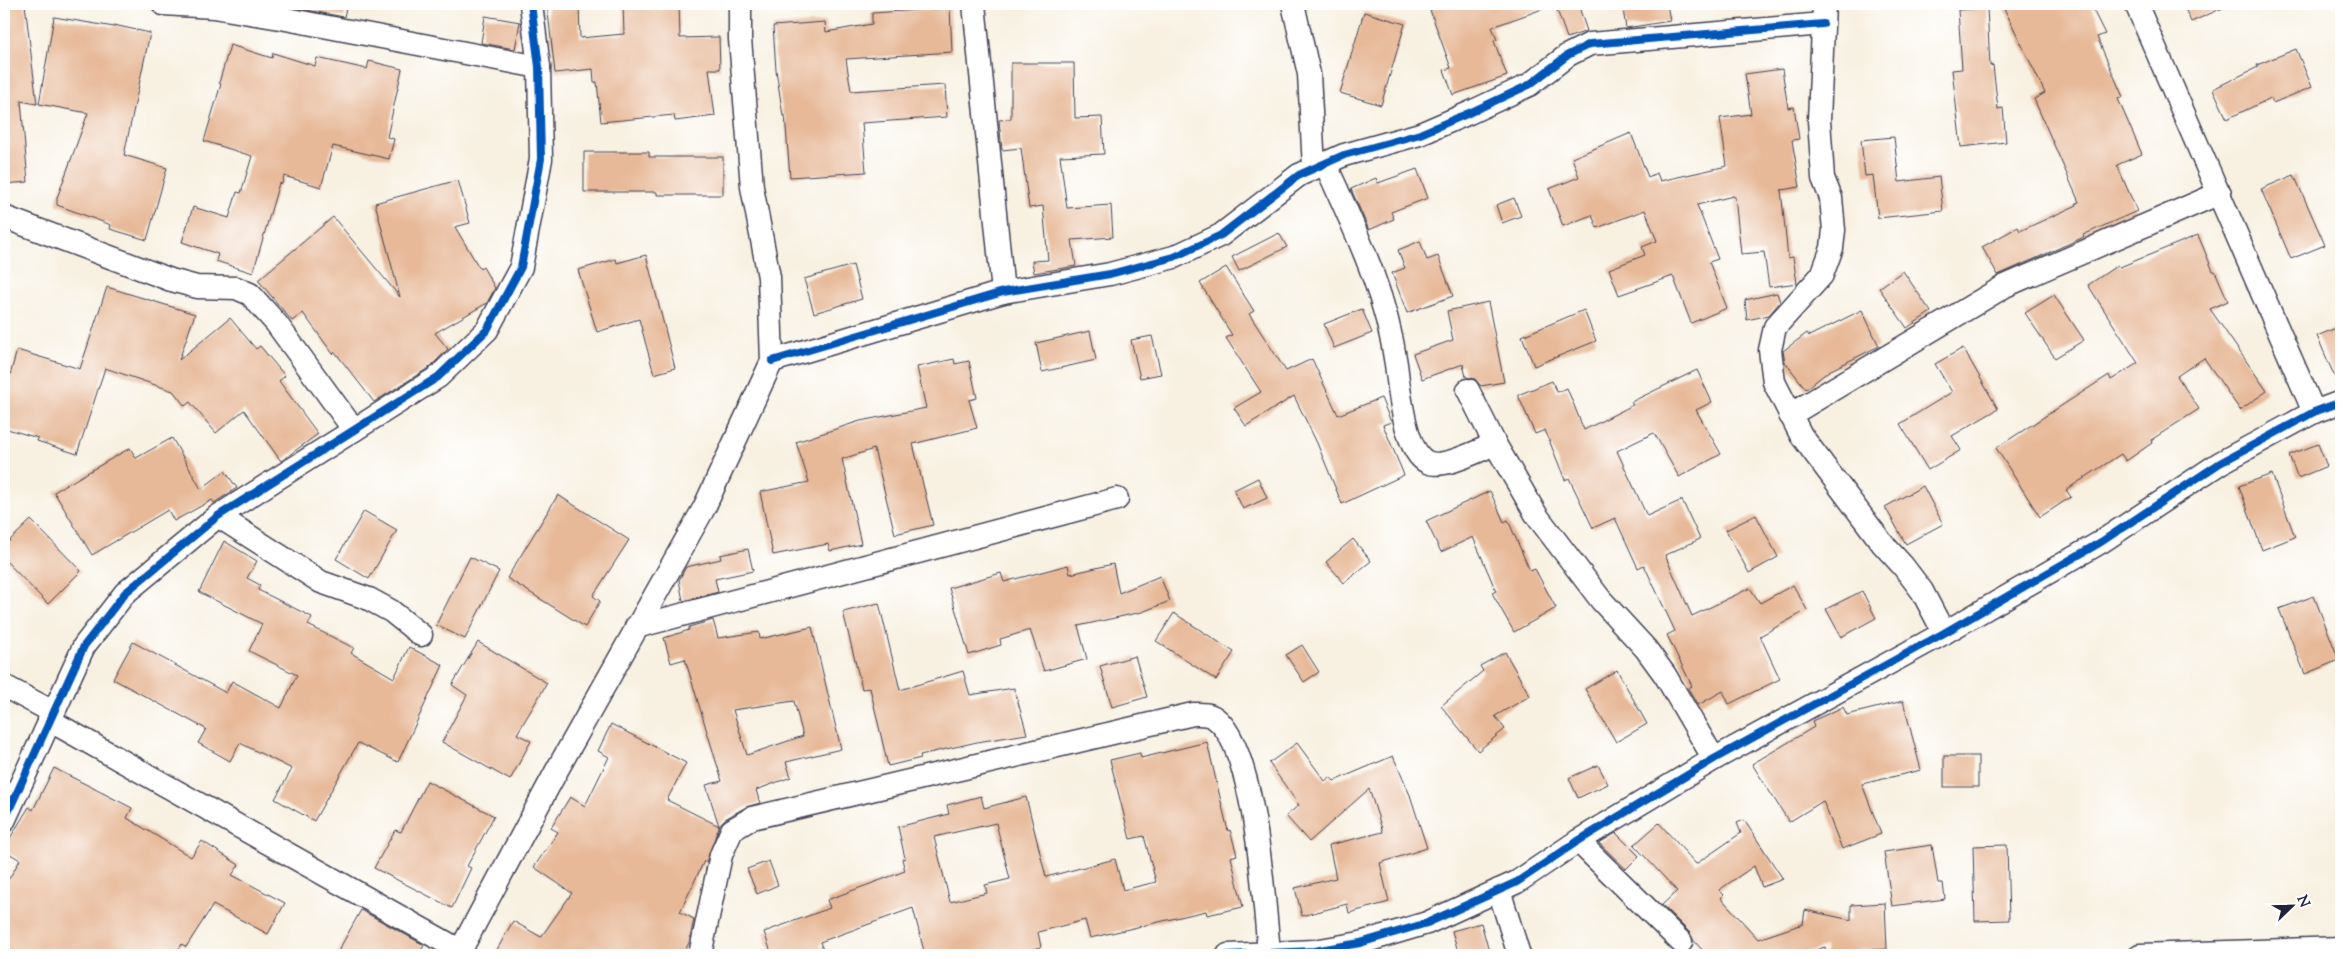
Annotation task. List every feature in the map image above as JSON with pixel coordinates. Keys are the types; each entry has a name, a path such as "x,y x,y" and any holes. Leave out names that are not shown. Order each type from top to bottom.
{"street":[{"path":"163,4 214,7 250,13 539,67"},
{"path":"4,821 84,646 125,593 218,516 438,377 487,330 521,267 541,159 539,67 531,4"},
{"path":"4,686 51,716 460,953 557,770 704,508 772,361 769,277 752,187 740,39 740,4"},
{"path":"974,4 1003,292"},
{"path":"1294,4 1309,74 1320,166 1369,263 1385,311 1395,362 1400,403 1411,439 1420,457 1428,463 1440,465 1495,444"},
{"path":"2136,4 2314,412"},
{"path":"772,361 1003,292 1110,274 1174,258 1221,235 1299,175 1344,155 1420,134 1469,113 1529,85 1568,55 1590,44 1823,14 1819,120 1820,148 1823,178 1831,198 1834,230 1832,248 1822,275 1775,327 1770,350 1774,382 1801,435 1882,543 1922,591 1944,633"},
{"path":"1790,415 2005,286 2220,194"},
{"path":"4,218 171,280 197,287 236,288 250,294 276,323 354,430"},
{"path":"1468,390 1495,444 1536,516 1601,600 1646,649 1665,675 1714,759"},
{"path":"1228,955 1314,952 1360,944 1427,923 1517,882 1578,841 1714,759 1944,633 2101,542 2220,463 2314,412 2341,402"},
{"path":"636,627 1117,499"},
{"path":"218,516 321,582 369,599 391,611 421,635"},
{"path":"700,955 721,855 732,830 752,818 1193,714 1207,714 1216,719 1229,735 1242,766 1258,832 1281,953"},
{"path":"1578,841 1681,942"},
{"path":"1499,890 1519,955"},
{"path":"2140,955 2341,948"}],"building":[{"path":"4,4 25,4 37,104 21,101 28,182 4,184"},
{"path":"297,4 347,4 344,17 296,8"},
{"path":"547,4 579,4 580,38 624,34 623,4 679,4 680,38 719,37 720,69 709,69 715,116 675,121 674,115 601,122 597,82 594,82 593,69 555,73"},
{"path":"1448,4 1551,4 1551,6 1492,27 1497,40 1494,41 1507,76 1453,95 1444,70 1451,68 1430,10"},
{"path":"1555,4 1578,4 1587,31 1567,38"},
{"path":"1622,4 1667,4 1670,21 1626,28"},
{"path":"2002,4 2090,4 2105,34 2097,37 2123,97 2118,99 2142,154 2117,165 2137,211 1998,275 1982,247 2018,227 2020,231 2077,205 2076,203 2079,202 2034,99 2045,93"},
{"path":"2183,4 2232,4 2191,22"},
{"path":"950,8 952,52 846,59 851,91 945,85 947,117 862,123 866,172 790,177 785,115 783,116 776,70 773,26 825,22 826,32 872,24 872,13"},
{"path":"1987,8 1990,66 1993,65 1998,109 2003,108 2006,142 1961,147 1952,70 1962,69 1958,10"},
{"path":"1364,12 1405,24 1381,105 1340,93"},
{"path":"485,16 520,22 515,49 481,43"},
{"path":"54,17 114,27 114,25 150,33 124,155 167,168 147,240 110,229 111,225 57,205 57,198 88,113 39,104"},
{"path":"230,45 272,58 273,53 315,66 317,58 367,69 369,61 402,69 387,137 394,139 389,159 333,146 321,187 284,176 282,184 279,183 253,273 216,261 218,254 182,242 193,207 229,218 237,192 241,193 252,156 204,141 221,84 219,83"},
{"path":"2296,49 2312,87 2273,103 2271,98 2227,119 2213,89 2258,67 2257,65"},
{"path":"1011,63 1074,63 1075,118 1102,117 1104,154 1060,156 1067,208 1111,205 1113,237 1072,240 1076,266 1034,273 1032,261 1048,260 1043,206 1029,208 1021,148 1002,150 999,120 1011,119"},
{"path":"1782,69 1788,108 1794,107 1799,139 1792,140 1800,187 1781,190 1788,258 1793,257 1797,283 1769,287 1764,252 1741,254 1735,197 1733,196 1697,205 1718,259 1709,262 1727,308 1691,323 1673,276 1619,295 1609,269 1645,255 1642,247 1657,241 1645,210 1597,228 1592,215 1563,226 1549,189 1579,177 1572,158 1631,133 1648,177 1657,173 1660,181 1727,166 1720,118 1751,114 1745,74"},
{"path":"1894,137 1899,182 1939,177 1943,211 1878,218 1873,175 1865,176 1861,140"},
{"path":"584,152 649,152 649,157 723,157 723,195 657,195 657,192 584,192"},
{"path":"1417,169 1428,198 1391,212 1394,219 1369,230 1351,189 1376,178 1378,183"},
{"path":"2294,175 2325,245 2291,259 2261,189"},
{"path":"458,180 470,223 455,227 480,269 483,267 495,288 487,303 435,333 448,349 430,367 374,402 335,352 333,354 303,313 292,321 258,280 333,217 400,297 375,203"},
{"path":"1514,198 1521,216 1502,223 1496,205"},
{"path":"1279,233 1287,247 1239,271 1232,257"},
{"path":"2198,235 2228,301 2210,309 2267,391 2240,410 2204,358 2177,376 2199,409 2151,440 2152,443 2126,461 2121,454 2066,490 2071,497 2040,517 1996,448 2109,375 2111,380 2138,363 2088,285 2118,265 2120,267"},
{"path":"1420,241 1427,260 1438,256 1453,296 1407,313 1392,273 1405,268 1398,250"},
{"path":"646,255 675,368 654,374 639,319 597,332 578,270 616,259 617,263"},
{"path":"853,265 862,299 814,313 804,279"},
{"path":"1226,267 1254,311 1249,314 1286,371 1312,359 1338,415 1381,398 1391,422 1383,425 1404,475 1342,504 1317,443 1294,396 1246,426 1234,408 1261,392 1226,338 1232,335 1200,283"},
{"path":"1903,271 1931,312 1907,328 1879,288"},
{"path":"107,287 195,314 179,360 230,318 256,349 260,346 285,376 279,381 318,434 281,461 244,410 216,433 190,402 185,406 173,391 105,368 77,454 37,441 38,438 4,428 4,397 17,350 80,369"},
{"path":"1777,293 1780,302 1769,315 1747,320 1745,300"},
{"path":"2054,295 2084,340 2055,358 2025,313"},
{"path":"1488,302 1504,382 1481,386 1475,379 1466,377 1463,364 1422,379 1413,354 1453,340 1447,311"},
{"path":"1362,309 1372,333 1334,348 1324,324"},
{"path":"1584,310 1596,341 1534,366 1522,336"},
{"path":"1862,310 1879,346 1829,371 1806,389 1785,362 1783,351 1807,333 1809,336"},
{"path":"2341,326 2341,389 2340,389 2317,336"},
{"path":"1090,331 1096,360 1042,372 1036,343"},
{"path":"1152,336 1161,374 1140,378 1131,340"},
{"path":"1963,348 1998,409 1952,436 1961,450 1928,470 1900,424 1952,392 1935,364"},
{"path":"954,359 955,364 969,361 977,398 969,400 977,428 913,444 933,525 895,534 874,449 842,459 861,544 830,551 828,544 773,555 760,492 809,482 796,442 860,421 926,408 917,367"},
{"path":"1697,370 1712,402 1696,410 1721,454 1679,477 1654,433 1617,451 1647,516 1682,500 1700,539 1665,555 1692,616 1750,588 1760,603 1793,585 1807,610 1760,636 1780,679 1729,704 1723,691 1698,705 1688,688 1692,686 1667,635 1675,631 1644,565 1638,568 1615,518 1593,528 1569,478 1565,480 1545,430 1535,434 1518,395 1552,381 1557,392 1567,388 1584,430 1633,405 1631,402"},
{"path":"172,438 201,489 225,471 237,488 214,503 212,500 174,521 168,510 92,555 54,492 130,448 136,458"},
{"path":"2318,444 2327,466 2298,478 2289,455"},
{"path":"2272,474 2295,537 2262,550 2239,486"},
{"path":"1258,478 1267,498 1243,509 1234,490"},
{"path":"1923,486 1943,524 1906,544 1885,507"},
{"path":"1490,491 1504,522 1508,520 1530,571 1535,569 1556,608 1514,632 1492,593 1496,591 1473,537 1441,552 1426,521"},
{"path":"558,495 629,540 593,596 600,601 585,627 507,578"},
{"path":"364,511 397,530 369,579 336,559"},
{"path":"1756,515 1778,557 1749,573 1726,530"},
{"path":"31,520 81,571 48,604 4,559 4,546"},
{"path":"1353,539 1371,561 1344,583 1326,562"},
{"path":"224,541 257,561 247,578 260,585 258,590 312,617 308,625 354,648 351,653 394,678 409,647 443,665 398,762 358,743 314,821 275,799 292,769 240,743 230,761 198,743 206,729 113,679 133,642 226,693 232,681 281,708 297,675 249,651 262,624 199,592"},
{"path":"748,549 753,571 715,579 718,592 683,601 679,580 686,567 721,559 720,555"},
{"path":"470,557 499,571 465,639 436,625"},
{"path":"1113,564 1119,593 1160,576 1170,601 1142,612 1078,626 1087,659 1044,671 1030,630 1000,639 1001,645 969,655 949,588 1001,573 1004,582 1068,565 1070,574"},
{"path":"1862,591 1876,618 1841,637 1826,609"},
{"path":"2314,596 2339,660 2305,674 2279,609"},
{"path":"879,603 900,690 963,671 970,695 1014,688 1027,734 977,742 920,755 921,758 888,766 870,688 862,689 843,612"},
{"path":"1174,613 1234,652 1216,680 1156,641"},
{"path":"713,620 718,638 759,632 760,639 812,627 841,749 786,762 791,777 756,790 760,803 746,807 720,824 706,862 704,861 680,912 694,919 689,943 682,955 494,955 513,921 541,937 572,893 534,867 558,832 551,828 570,797 585,806 609,757 598,751 611,724 686,763 667,800 719,826 706,785 722,781 685,659 671,663 664,638 689,630 689,627","holes":["794,701 803,736 747,755 733,710"]},
{"path":"478,642 547,683 517,734 531,741 510,780 442,742 467,695 452,685"},
{"path":"1302,645 1319,672 1304,682 1286,655"},
{"path":"1505,652 1530,696 1495,716 1505,729 1478,751 1441,706 1483,671 1480,666"},
{"path":"1135,656 1147,697 1112,707 1100,666"},
{"path":"1617,670 1647,724 1616,742 1585,689"},
{"path":"1903,701 1921,770 1862,784 1881,834 1842,849 1823,801 1789,822 1752,764 1814,727 1812,721 1843,707 1847,715"},
{"path":"1207,742 1228,831 1230,830 1237,855 1231,857 1243,907 1207,915 1206,911 1090,938 1085,920 1038,932 1041,947 1006,955 925,955 913,908 820,942 825,955 772,955 764,932 830,908 827,900 905,871 902,859 905,858 898,827 949,814 947,805 981,796 984,808 1026,797 1046,877 1115,859 1123,890 1156,882 1144,836 1130,839 1110,760 1140,753 1141,758","holes":["996,823 1010,879 985,885 987,893 950,902 934,837"]},
{"path":"1297,743 1325,781 1330,777 1334,781 1393,756 1410,795 1427,848 1380,863 1389,902 1349,913 1347,904 1302,916 1295,888 1336,878 1329,845 1383,832 1369,789 1309,842 1286,816 1299,805 1269,763"},
{"path":"1944,756 1978,756 1978,787 1944,787"},
{"path":"1598,765 1608,784 1578,798 1569,778"},
{"path":"54,768 132,808 127,818 191,857 202,841 239,865 232,875 285,903 268,934 213,905 186,947 182,944 175,955 4,955 4,887 20,860 4,850 4,848 29,807 33,810"},
{"path":"427,781 494,816 467,866 471,868 452,908 374,868 395,830 401,832"},
{"path":"1744,820 1783,879 1762,887 1754,866 1719,890 1724,895 1721,898 1758,939 1803,924 1805,910 1851,920 1851,905 1885,903 1887,949 1848,951 1848,955 1826,955 1825,947 1801,955 1707,955 1694,941 1690,933 1662,905 1677,891 1634,845 1659,823 1696,864 1741,833 1737,823"},
{"path":"1616,833 1639,856 1626,869 1599,843"},
{"path":"1932,845 1938,883 1943,883 1945,899 1892,906 1884,852"},
{"path":"2007,845 2009,920 1975,921 1973,846"},
{"path":"769,861 778,885 757,894 747,869"},
{"path":"361,910 424,945 419,955 336,955"},
{"path":"1481,923 1490,955 1459,955 1452,931"}],"cycle path":[{"path":"4,821 84,646 125,593 218,516 438,377 487,330 521,267 541,159 539,67 531,4"},
{"path":"772,361 1003,292 1110,274 1174,257 1221,235 1299,175 1344,155 1420,134 1469,113 1529,85 1568,55 1590,44 1823,24"},
{"path":"1228,955 1314,951 1360,943 1427,923 1517,882 1578,841 1714,759 1944,633 2101,542 2220,463 2314,412 2341,402"}]}
